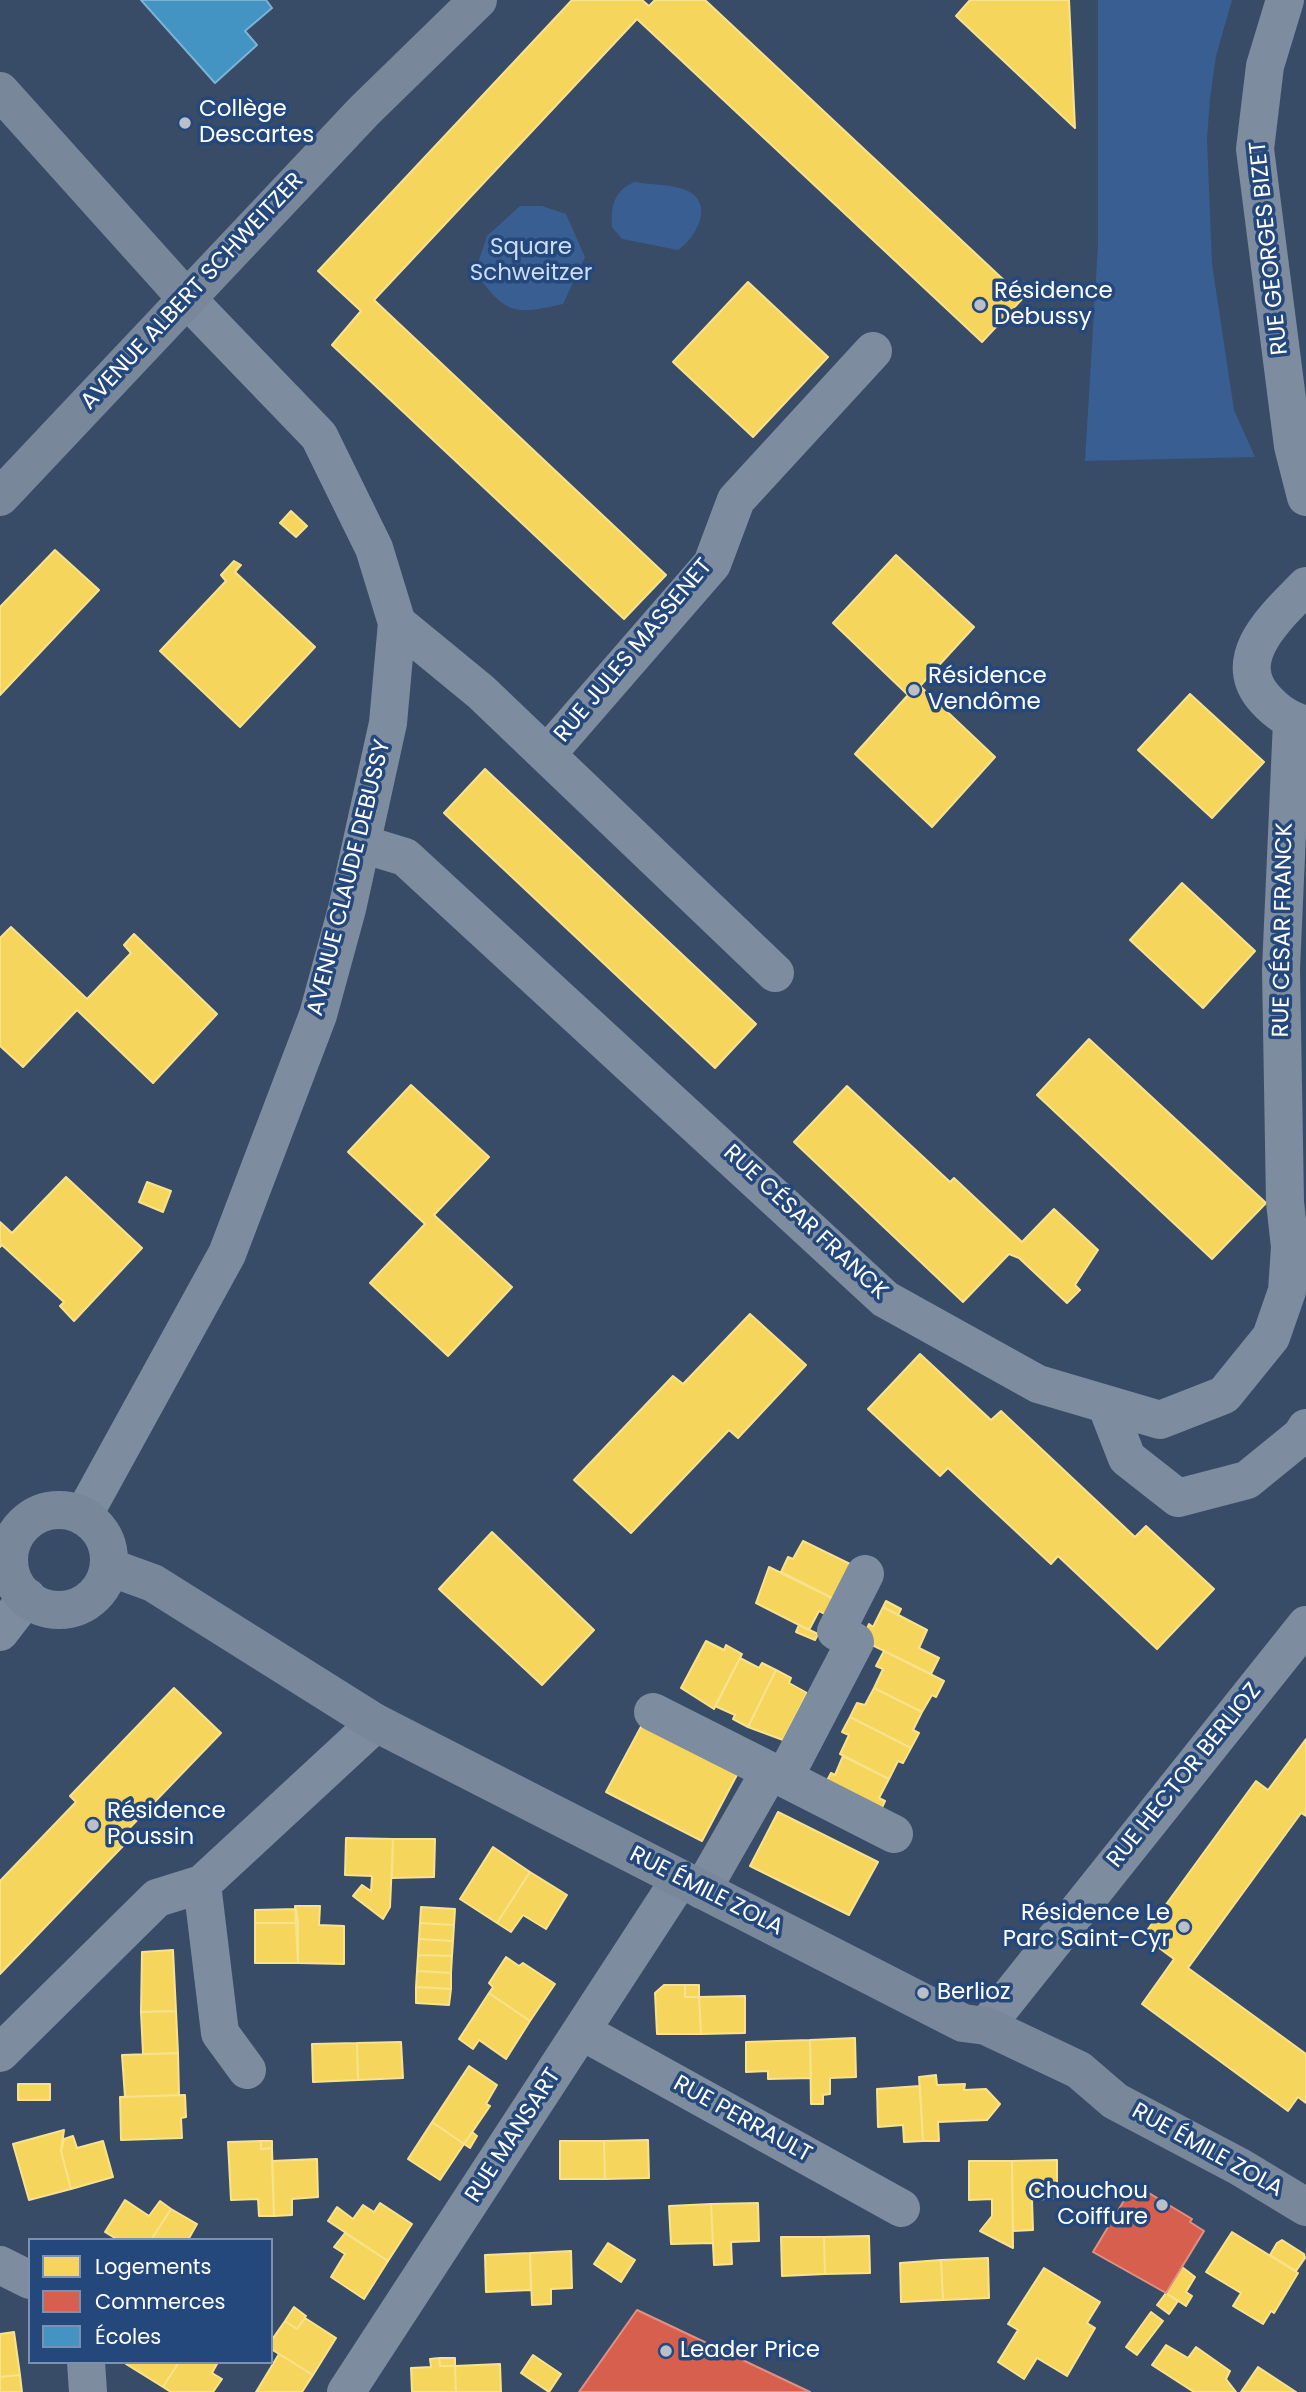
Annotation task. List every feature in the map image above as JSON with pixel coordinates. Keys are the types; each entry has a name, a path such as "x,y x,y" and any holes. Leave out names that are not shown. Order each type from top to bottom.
{"street":[{"name":"AVENUE ALBERT SCHWEITZER","path":"0,497 354,121 478,0"},
{"name":"RUE GEORGES BIZET","path":"1285,0 1265,66 1255,149 1293,446 1306,497"},
{"path":"0,91 187,299"},
{"name":"AVENUE CLAUDE DEBUSSY","path":"83,1516 227,1254 318,1015 362,844 388,723 397,623 374,548 318,436 187,299"},
{"name":"RUE JULES MASSENET","path":"547,754 712,564 736,499 873,351"},
{"path":"1299,723 1276,711 1254,687 1249,666 1258,640 1306,583"},
{"name":"RUE JULES MASSENET","path":"397,623 481,692 775,973"},
{"name":"RUE CÉSAR FRANCK","path":"362,844 405,857 885,1299 1038,1384 1160,1420 1224,1395 1271,1337 1295,1313 1298,1247 1285,1202 1280,969 1299,723"},
{"path":"1106,1404 1127,1458 1178,1499 1247,1480 1301,1436 1306,1428"},
{"path":"50,1510 67,1510 83,1516 104,1537 109,1567 96,1594 84,1603 54,1609 27,1598 11,1571 9,1527 50,1510"},
{"name":"RUE ÉMILE ZOLA","path":"109,1567 153,1583 376,1723 963,2024 986,2026 1079,2070 1115,2101 1240,2167 1306,2207"},
{"name":"RUE MANSART","path":"346,2392 583,2032 691,1884 777,1775 855,1642 836,1631 865,1574"},
{"path":"0,1632 27,1598"},
{"name":"RUE HECTOR BERLIOZ","path":"986,2026 1306,1625"},
{"path":"653,1712 894,1834"},
{"path":"0,2053 156,1898 202,1884 376,1723"},
{"path":"202,1884 220,2033 247,2070"},
{"name":"RUE PERRAULT","path":"583,2032 901,2208"},
{"path":"0,2265 28,2279"},
{"path":"86,2364 88,2392"}],"green space":[{"path":"1098,0 1232,0 1216,56 1210,98 1207,139 1212,264 1234,410 1255,457 1085,461 1098,245"},
{"path":"634,182 676,187 696,197 700,205 700,222 691,238 678,250 622,239 612,227 615,200 622,190"},
{"name":"Square Schweitzer","path":"520,206 542,206 566,214 585,257 563,304 533,310 512,308 495,297 475,272 487,236"}],"building: Logements":[{"name":"Résidence Debussy","path":"572,0 642,0 649,6 655,0 705,0 1023,298 982,342 637,19 374,300 666,575 624,619 332,345 361,311 318,271"},
{"path":"970,0 1069,0 1075,128 956,16"},
{"path":"748,282 828,357 753,437 673,362"},
{"path":"291,511 307,526 296,537 280,523"},
{"path":"55,550 99,590 0,695 0,607"},
{"name":"Résidence Vendôme","path":"896,555 974,627 920,686 995,757 932,827 855,754 908,695 833,623"},
{"path":"234,561 241,565 235,572 315,647 240,727 160,651 226,581 221,575"},
{"path":"1190,694 1264,762 1212,818 1138,750"},
{"path":"485,769 756,1024 715,1068 444,813"},
{"path":"1182,883 1255,951 1203,1008 1130,940"},
{"path":"11,927 87,999 131,953 124,945 134,934 217,1014 153,1083 77,1010 23,1067 0,1046 0,938"},
{"path":"1089,1039 1266,1203 1212,1259 1037,1095"},
{"path":"411,1085 489,1157 434,1215 512,1287 448,1356 370,1283 425,1224 348,1152"},
{"path":"847,1086 950,1182 954,1178 1022,1242 1054,1209 1098,1250 1075,1285 1080,1290 1067,1303 1019,1258 1009,1254 963,1302 794,1142"},
{"path":"66,1177 142,1248 74,1321 60,1306 64,1302 2,1245 0,1247 0,1222 12,1233"},
{"path":"147,1182 171,1191 163,1212 139,1202"},
{"path":"750,1314 806,1365 738,1438 729,1430 631,1533 574,1480 673,1376 683,1384"},
{"path":"920,1354 991,1420 1001,1411 1135,1537 1146,1526 1214,1589 1157,1649 1058,1556 1051,1564 948,1468 940,1476 868,1409"},
{"path":"492,1532 594,1630 542,1685 439,1589"},
{"path":"803,1541 850,1564 836,1600 781,1572 788,1557 793,1559"},
{"path":"769,1567 836,1600 828,1616 819,1611 809,1630 756,1603"},
{"path":"886,1601 901,1609 898,1615 883,1607"},
{"path":"883,1607 927,1630 919,1648 939,1658 931,1674 862,1640 869,1624 873,1627"},
{"path":"799,1625 818,1634 815,1640 796,1632"},
{"path":"706,1641 724,1650 726,1645 742,1654 714,1709 681,1688"},
{"path":"884,1651 944,1681 936,1697 932,1695 922,1712 874,1688 883,1669 876,1666"},
{"path":"740,1658 759,1668 762,1663 776,1670 748,1727 733,1719 735,1715 715,1706"},
{"path":"776,1670 791,1678 789,1683 807,1693 783,1740 748,1727"},
{"name":"Résidence Poussin","path":"174,1688 221,1733 117,1841 123,1846 0,1974 0,1881 76,1802 70,1796"},
{"path":"874,1688 922,1712 913,1730 919,1733 911,1748 850,1717 857,1703 865,1705"},
{"path":"850,1717 911,1748 903,1763 898,1761 889,1779 840,1754 849,1735 842,1732"},
{"path":"643,1723 739,1771 702,1841 606,1792"},
{"name":"Résidence Le Parc Saint-Cyr","path":"1306,1739 1306,1816 1301,1813 1188,1968 1306,2054 1306,2103 1298,2097 1288,2111 1142,2004 1174,1959 1143,1936 1256,1781 1268,1790"},
{"path":"843,1756 889,1779 879,1798 885,1801 878,1816 823,1788 831,1773 835,1775"},
{"path":"778,1812 878,1862 849,1915 750,1866"},
{"path":"346,1838 393,1839 390,1907 383,1919 353,1896 362,1885 371,1891 372,1876 345,1875"},
{"path":"393,1839 435,1839 434,1877 392,1878"},
{"path":"493,1847 530,1872 497,1923 460,1899"},
{"path":"530,1872 567,1895 546,1929 523,1915 511,1932 497,1923"},
{"path":"295,1906 320,1906 319,1925 344,1926 344,1964 298,1963"},
{"path":"421,1907 455,1909 454,1925 420,1923"},
{"path":"296,1909 298,1923 255,1923 255,1910"},
{"path":"255,1923 298,1923 298,1963 255,1963"},
{"path":"420,1923 454,1925 453,1941 419,1939"},
{"path":"419,1939 453,1941 452,1956 418,1955"},
{"path":"173,1950 176,2011 141,2012 142,1952"},
{"path":"418,1955 452,1956 451,1973 417,1971"},
{"path":"506,1957 519,1966 523,1963 555,1984 530,2021 489,1993 493,1987 489,1983"},
{"path":"417,1971 451,1973 451,1989 416,1987"},
{"path":"664,1985 685,1985 685,1997 699,1997 701,2034 657,2034 655,1993"},
{"path":"685,1985 699,1985 699,1997 685,1997"},
{"path":"416,1987 451,1989 449,2005 416,2003"},
{"path":"489,1993 530,2021 506,2059 479,2040 473,2049 459,2039"},
{"path":"745,1996 745,2033 701,2034 699,1997"},
{"path":"176,2011 178,2053 143,2054 141,2012"},
{"path":"855,2038 856,2077 830,2078 830,2094 823,2095 823,2104 811,2104 810,2040"},
{"path":"810,2040 811,2078 768,2079 768,2071 746,2072 746,2042"},
{"path":"401,2042 403,2078 358,2080 357,2043"},
{"path":"357,2043 358,2080 313,2082 312,2044"},
{"path":"178,2053 179,2095 125,2097 122,2055"},
{"path":"469,2066 497,2085 486,2104 490,2106 464,2144 432,2122"},
{"path":"936,2075 937,2085 965,2084 964,2090 986,2089 1000,2104 987,2120 938,2122 939,2141 923,2141 919,2077"},
{"path":"18,2084 50,2084 50,2100 18,2100"},
{"path":"920,2086 923,2141 904,2142 903,2125 878,2127 877,2089"},
{"path":"185,2095 186,2117 181,2118 182,2138 121,2140 120,2097"},
{"path":"432,2122 464,2144 440,2180 408,2159"},
{"path":"64,2130 61,2151 71,2189 29,2200 13,2144"},
{"path":"472,2132 477,2136 470,2148 464,2144"},
{"path":"73,2136 77,2148 103,2141 113,2177 71,2189 61,2151 64,2139"},
{"path":"648,2140 649,2178 605,2179 604,2141"},
{"path":"261,2141 272,2141 272,2148 261,2149"},
{"path":"261,2141 261,2149 272,2148 274,2216 259,2216 258,2199 231,2200 228,2142"},
{"path":"560,2141 604,2141 605,2179 560,2179"},
{"path":"317,2159 318,2197 292,2199 292,2215 274,2216 272,2161"},
{"path":"1057,2160 1057,2198 1032,2200 1033,2230 1013,2231 1012,2161"},
{"path":"969,2161 1012,2161 1013,2248 980,2231 992,2216 992,2199 969,2200"},
{"path":"125,2200 149,2216 160,2201 171,2209 152,2238 115,2238 105,2232"},
{"path":"380,2203 412,2224 388,2261 328,2221 337,2207 353,2219 363,2205 374,2212"},
{"path":"758,2203 759,2241 731,2242 732,2264 714,2265 711,2204"},
{"path":"711,2204 713,2243 671,2244 669,2206"},
{"path":"171,2209 197,2224 189,2238 152,2238"},
{"path":"1232,2232 1298,2273 1274,2313 1271,2311 1263,2324 1233,2306 1241,2293 1206,2272"},
{"path":"345,2233 388,2261 364,2299 331,2277 345,2254 334,2247"},
{"path":"869,2236 870,2273 825,2274 824,2237"},
{"path":"781,2237 824,2237 825,2274 782,2276"},
{"path":"1282,2240 1304,2254 1305,2258 1296,2271 1270,2255"},
{"path":"608,2243 635,2260 621,2282 594,2264"},
{"path":"571,2251 572,2288 551,2289 551,2304 532,2305 530,2253"},
{"path":"530,2253 531,2290 486,2292 485,2255"},
{"path":"988,2258 989,2298 943,2300 941,2260"},
{"path":"941,2260 943,2300 901,2302 900,2263"},
{"path":"1182,2267 1195,2277 1186,2292 1192,2296 1186,2306 1166,2293"},
{"path":"1044,2268 1100,2302 1087,2323 1095,2328 1067,2376 1037,2358 1024,2379 998,2362 1018,2330 1008,2324"},
{"path":"1166,2293 1178,2301 1169,2314 1157,2305"},
{"path":"294,2307 306,2316 297,2329 285,2321"},
{"path":"1151,2312 1163,2321 1137,2355 1126,2347"},
{"path":"305,2318 336,2338 313,2375 273,2350 273,2338 285,2321 297,2329"},
{"path":"14,2332 20,2375 0,2377 0,2334"},
{"path":"1166,2345 1188,2358 1196,2347 1230,2371 1226,2379 1236,2392 1194,2392 1152,2365"},
{"path":"279,2354 313,2375 302,2392 256,2392"},
{"path":"533,2355 561,2374 549,2392 521,2373"},
{"path":"439,2358 440,2366 455,2366 456,2392 412,2392 411,2368 431,2367 430,2359"},
{"path":"439,2358 455,2358 455,2366 440,2366"},
{"path":"126,2364 178,2364 163,2387"},
{"path":"178,2364 217,2364 212,2373 222,2379 213,2392 171,2392 163,2387"},
{"path":"500,2364 501,2392 456,2392 455,2366"},
{"path":"1258,2367 1296,2392 1241,2392"},
{"path":"20,2375 22,2392 0,2392 0,2377"}],"building: Commerces":[{"path":"1134,2184 1192,2219 1190,2222 1204,2231 1166,2293 1093,2252"},
{"name":"Leader Price","path":"637,2310 810,2392 579,2392"}],"building: Écoles":[{"path":"141,0 266,0 272,8 245,31 257,45 215,83"}],"place":[{"name":"Collège Descartes","path":"185,123"},
{"name":"Résidence Debussy","path":"980,305"},
{"name":"Résidence Vendôme","path":"914,690"},
{"name":"Résidence Poussin","path":"93,1825"},
{"name":"Résidence Le Parc Saint-Cyr","path":"1184,1927"},
{"name":"Berlioz","path":"923,1993"},
{"name":"Chouchou Coiffure","path":"1162,2205"},
{"name":"Leader Price","path":"666,2351"}]}
